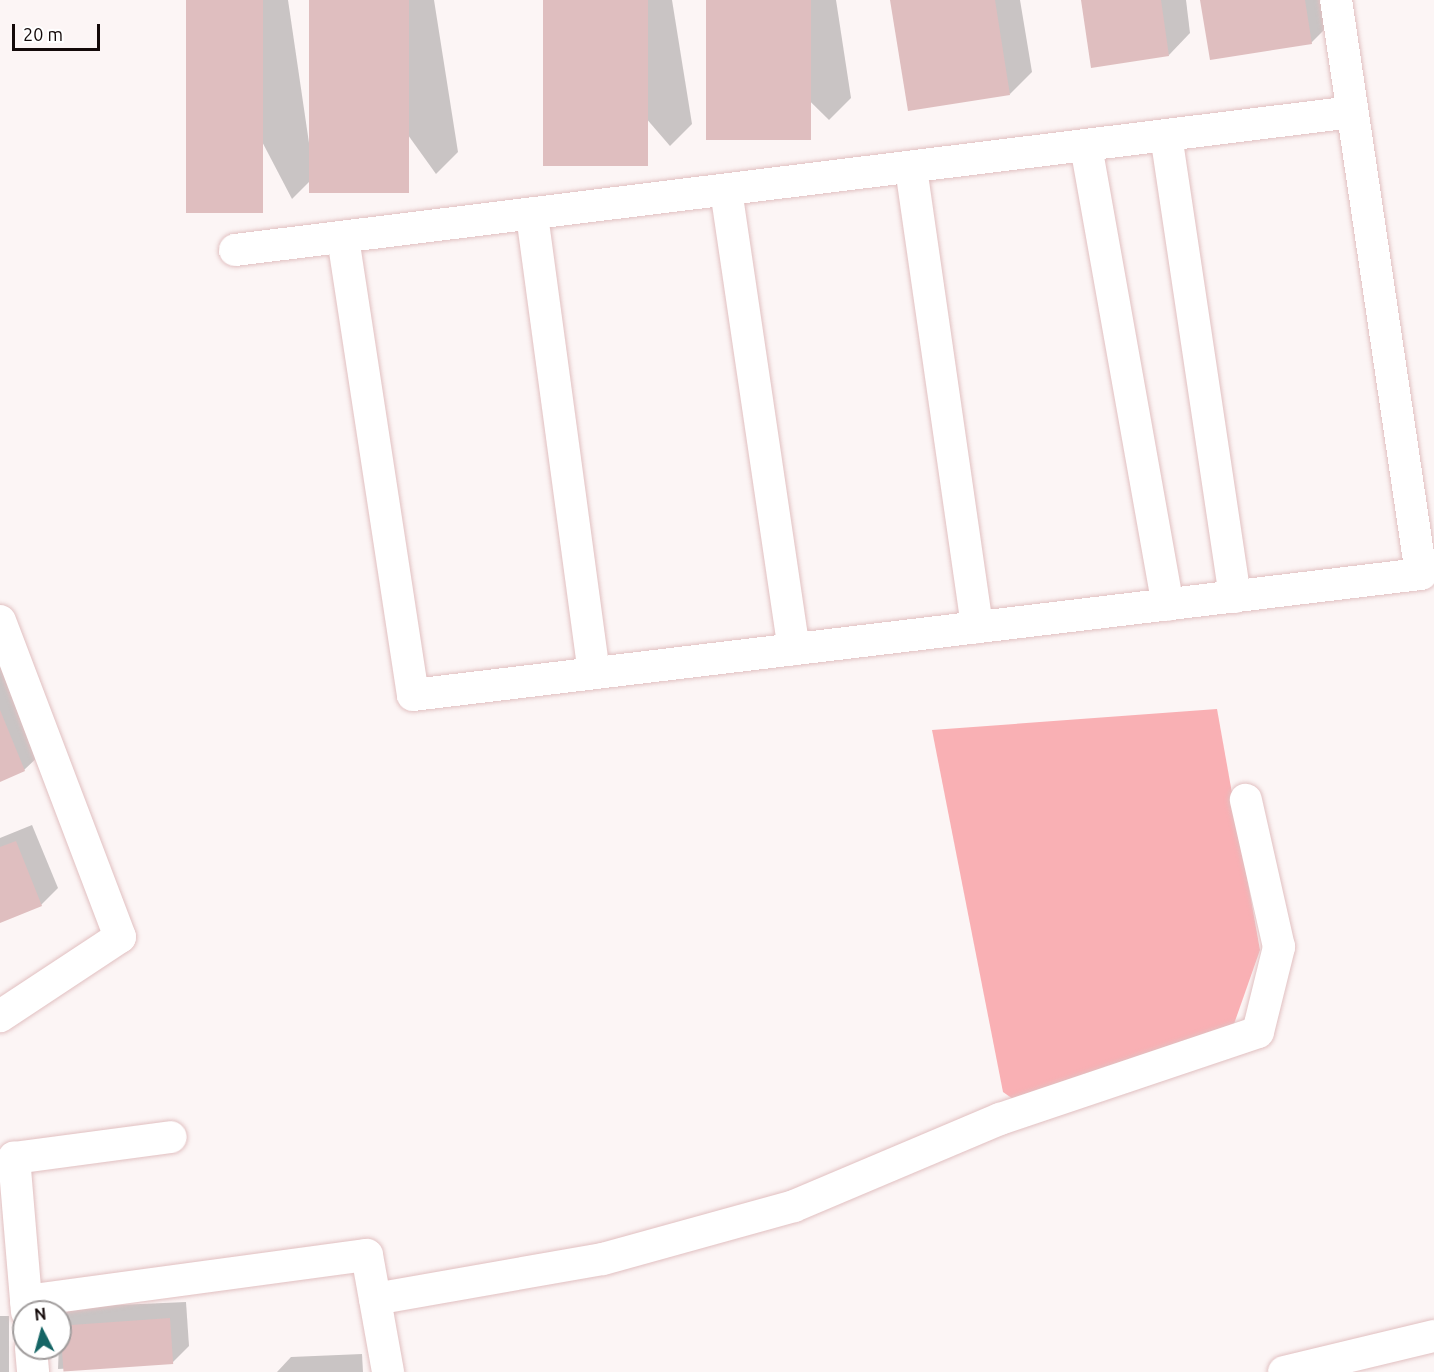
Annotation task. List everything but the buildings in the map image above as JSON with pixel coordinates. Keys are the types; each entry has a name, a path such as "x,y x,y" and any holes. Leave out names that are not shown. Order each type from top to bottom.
{"street":[{"path":"343,238 413,695 1421,574 1336,0"},
{"path":"235,250 1353,112"},
{"path":"1166,135 1235,597"},
{"path":"1086,146 1168,605"},
{"path":"911,168 977,627"},
{"path":"726,190 794,649"},
{"path":"532,215 594,673"},
{"path":"0,621 120,937 0,1016"},
{"path":"375,1299 603,1259 794,1206 1000,1119 1258,1032 1279,947 1246,800"},
{"path":"26,1300 14,1158 171,1137"},
{"path":"67,1300 368,1255 388,1372"},
{"path":"1284,1372 1434,1336"}],"shaded area":[{"path":"1217,709 1260,950 1234,1024 1013,1099 1003,1092 932,730"}]}
